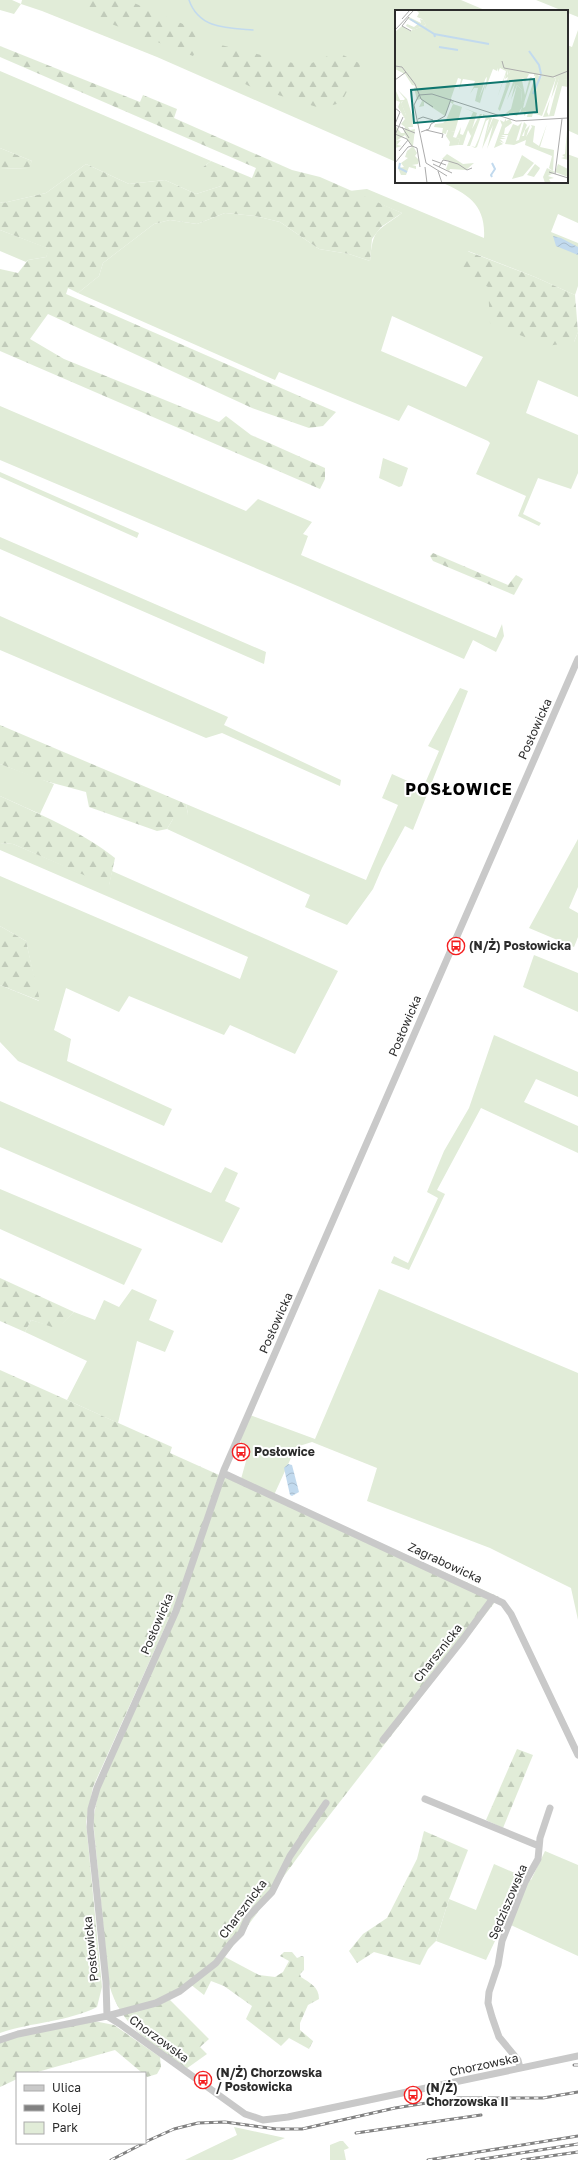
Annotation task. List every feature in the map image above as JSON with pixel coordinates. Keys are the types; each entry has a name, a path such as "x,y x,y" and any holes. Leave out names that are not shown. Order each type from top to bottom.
{"street":[{"name":"Posłowicka","path":"107,2016 106,1982 90,1834 91,1809 101,1777 176,1611 223,1473 578,659"},
{"name":"Zagrabowicka","path":"223,1473 503,1603 511,1614 534,1665 557,1707 578,1756"},
{"name":"Charsznicka","path":"383,1740 463,1639 493,1598"},
{"path":"425,1799 539,1846"},
{"name":"Charsznicka","path":"107,2016 156,2003 180,1991 216,1963 231,1943 241,1933 248,1917 272,1892 290,1856 326,1803"},
{"name":"Sędziszowska","path":"520,2068 515,2053 505,2045 499,2037 492,2018 488,1998 498,1965 502,1941 525,1882 538,1859 539,1846 550,1808"},
{"path":"0,2040 18,2034 107,2016"},
{"name":"Chorzowska","path":"107,2016 223,2100 245,2114 263,2120 296,2115 578,2056"}],"green space":[{"path":"0,0 12,0 21,4 14,14 0,10"},
{"path":"22,0 461,0 485,10 395,10 395,162 157,57 21,4"},
{"path":"127,0 183,24 203,38 193,56 109,23 74,1"},
{"path":"536,0 578,0 578,17 568,13 568,10 561,10"},
{"path":"578,30 578,135 568,130 568,45 572,47"},
{"path":"221,45 305,66 337,52 361,64 341,103 320,108 249,86 220,71"},
{"path":"0,46 140,102 143,95 177,109 174,118 292,170 320,177 402,213 381,227 372,239 370,261 349,254 319,249 280,222 255,216 225,213 197,224 170,220 154,224 103,263 99,276 78,293 68,288 66,294 336,412 323,426 309,428 252,408 48,314 30,339 64,359 219,422 226,416 251,435 325,468 325,479 320,489 0,351 0,269 18,273 28,260 46,257 49,249 0,230 0,202 3,203 46,193 86,164 129,184 165,180 196,194 221,186 200,172 203,167 211,161 252,178 256,168 0,57"},
{"path":"0,71 211,161 203,167 221,186 196,194 165,180 129,184 86,164 46,193 3,203 0,202 0,169 28,168 32,161 0,148"},
{"path":"0,148 32,161 29,168 0,169"},
{"path":"568,154 578,158 578,223 558,214 551,232 578,243 578,286 575,295 535,277 468,251 488,287 574,342 578,332 578,397 538,380 526,413 578,435 578,473 571,489 538,478 523,514 541,523 539,526 518,516 526,496 476,474 490,443 488,441 408,405 399,421 279,372 275,380 78,293 99,276 103,263 154,224 170,220 197,224 225,213 255,216 280,222 319,249 349,254 370,261 373,242 378,231 402,213 349,191 367,189 484,238 482,217 478,209 467,196 443,183 568,183","holes":["392,316 483,357 466,387 381,351"]},
{"path":"0,230 50,249 46,257 28,260 26,262 0,251"},
{"path":"467,251 535,277 575,295 578,332 574,342 547,346 490,323 488,287 459,272"},
{"path":"0,406 246,511 258,499 312,522 303,534 308,536 301,555 496,638 502,624 504,636 496,652 473,640 464,659 300,587 0,460"},
{"path":"383,458 408,468 402,486 399,487 379,478"},
{"path":"0,472 139,533 137,538 0,477"},
{"path":"0,537 266,652 264,664 0,549"},
{"path":"433,553 508,585 516,575 523,579 514,595 433,561 430,556"},
{"path":"0,616 228,717 224,725 341,780 340,786 222,733 206,738 0,650"},
{"path":"460,688 468,691 413,830 405,826 382,868 373,889 347,925 305,907 310,895 167,829 173,819 188,814 186,804 366,880 398,805 382,798 392,774 423,788 439,751 428,746"},
{"path":"0,725 186,804 188,814 181,821 173,819 167,829 157,831 89,807 86,792 38,779 0,764"},
{"path":"0,764 54,784 40,814 0,796"},
{"path":"0,796 74,831 102,848 115,858 109,886 13,844 0,843"},
{"path":"578,839 578,887 569,908 578,913 578,937 574,947 529,928"},
{"path":"0,843 13,844 109,885 112,871 338,971 295,1054 230,1025 224,1035 129,996 119,1012 66,988 54,1030 71,1039 67,1061 172,1109 164,1126 18,1061 0,1042 0,985 39,1001 26,941 0,926 0,876 240,979 248,957 0,850"},
{"path":"0,926 26,941 40,1001 0,985"},
{"path":"534,955 578,973 578,1012 523,987"},
{"path":"494,1035 578,1072 578,1097 536,1079 524,1102 578,1126 578,1153 481,1108 437,1190 445,1194 409,1270 391,1263 394,1256 408,1263 438,1198 427,1192 444,1151 469,1108"},
{"path":"0,1101 211,1193 225,1167 238,1173 225,1201 240,1208 222,1243 0,1147"},
{"path":"0,1189 142,1249 124,1285 0,1229"},
{"path":"0,1278 74,1312 58,1329 31,1320 25,1332 0,1321"},
{"path":"132,1289 157,1300 149,1320 174,1331 165,1352 137,1341 118,1423 67,1400 87,1361 25,1332 31,1320 58,1328 74,1312 95,1320 104,1300 119,1307"},
{"path":"379,1289 578,1373 578,1620 571,1588 490,1548 367,1501 377,1468 312,1442 296,1447 274,1495 241,1479 246,1461 241,1444 241,1437 250,1415 315,1439"},
{"path":"0,1370 172,1447 170,1453 219,1475 179,1596 93,1787 86,1822 102,1987 97,2007 74,2016 24,2026 0,2033"},
{"path":"227,1476 249,1483 499,1597 311,1839 225,1957 259,1975 275,1977 283,1972 289,1961 280,1956 284,1952 292,1952 297,1958 302,1956 304,1957 304,1970 300,1974 301,1977 316,1988 319,1995 319,1999 308,2005 300,2023 300,2030 313,2041 309,2049 289,2038 281,2046 246,2019 252,2006 224,1986 211,1981 204,1995 190,1984 166,1996 209,2039 200,2047 207,2054 186,2069 150,2043 139,2033 129,2023 114,1999 109,1984 93,1820 99,1789 138,1703 223,1478"},
{"path":"517,1749 533,1755 503,1828 486,1820"},
{"path":"424,1831 468,1850 449,1899 436,1941 428,1949 420,1965 374,1952 357,1963 349,1951 363,1934 387,1918 417,1859"},
{"path":"545,1851 578,1865 578,1956 504,1922 486,1960 436,1941 449,1899 476,1910 494,1864 531,1880"},
{"path":"94,2021 114,2025 160,2057 161,2067 157,2074 147,2077 146,2072 141,2072 115,2050 38,2072 16,2072 16,2079 0,2087 0,2042 12,2037"},
{"path":"234,2127 285,2138 232,2160 185,2160 237,2135"},
{"path":"343,2141 349,2148 344,2150 346,2160 330,2160 330,2145"}],"water":[{"path":"553,236 561,238 578,247 578,255 556,246"},
{"path":"288,1464 292,1465 299,1492 292,1496 290,1495 284,1468"}],"waterway":[{"path":"189,0 194,10 207,22 233,29 253,30"}],"railway":[{"path":"146,2142 174,2129 198,2123 225,2122 276,2129 302,2129 395,2108 458,2098 543,2098 578,2092"},
{"path":"356,2133 481,2115"},
{"path":"428,2160 578,2136"},
{"path":"111,2160 142,2144"},
{"path":"476,2160 578,2144"},
{"path":"522,2160 578,2152"}],"place":[{"name":"(N/Ż) Posłowicka","path":"456,946"},
{"name":"Posłowice","path":"241,1452"},
{"name":"(N/Ż) Chorzowska / Posłowicka","path":"203,2080"},
{"name":"(N/Ż) Chorzowska II","path":"413,2095"}],"district":[{"name":"POSŁOWICE","path":"459,789"}]}
